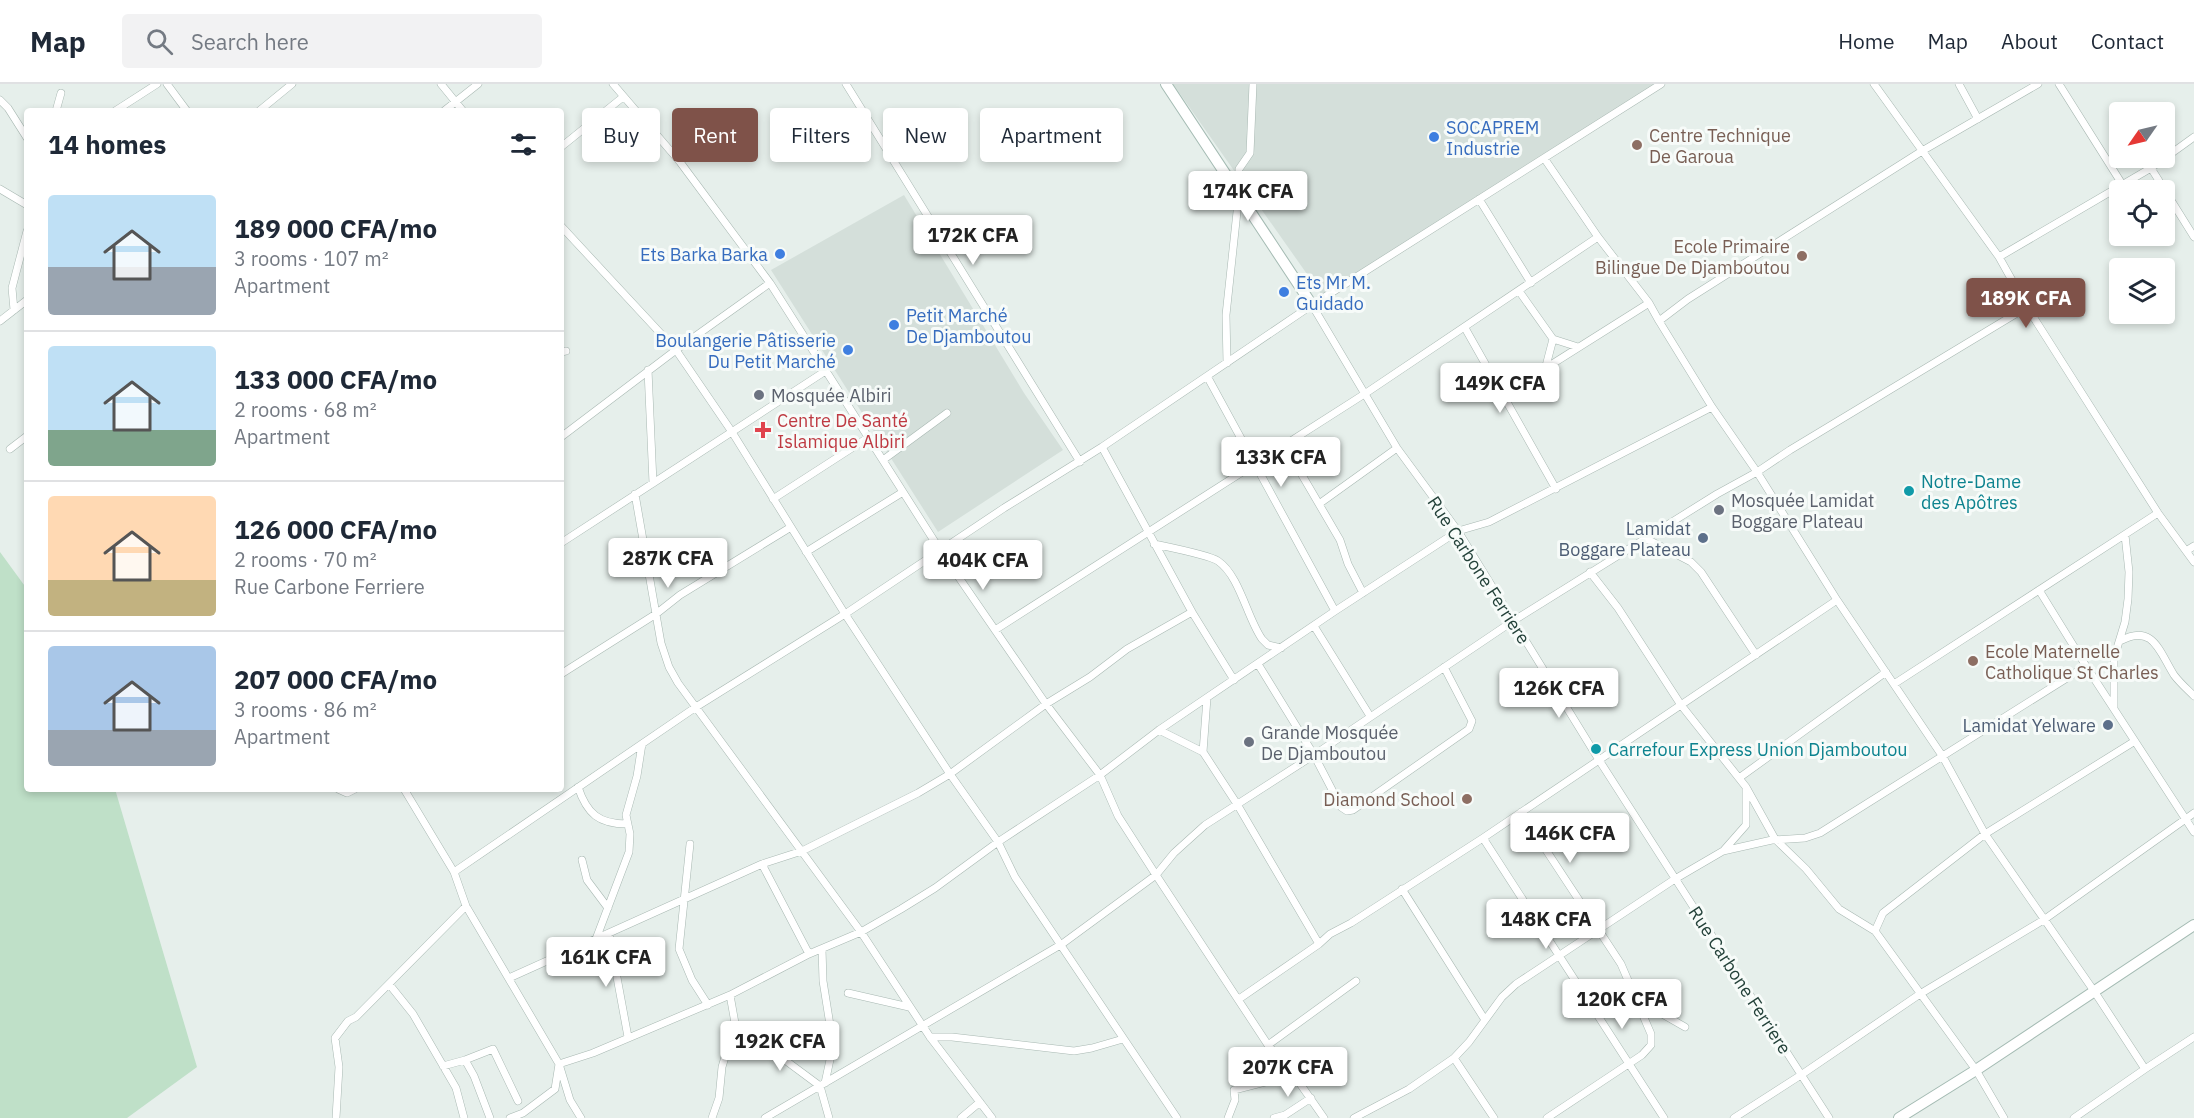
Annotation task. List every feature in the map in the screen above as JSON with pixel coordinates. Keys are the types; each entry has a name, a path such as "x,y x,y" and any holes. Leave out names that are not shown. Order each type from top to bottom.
{"street":[{"path":"120,108 157,84"},
{"path":"167,84 185,108"},
{"path":"264,108 292,84"},
{"path":"441,84 461,108"},
{"path":"447,108 478,84"},
{"path":"613,84 680,162 771,283 940,550 1046,704 1100,776 1118,816 1156,875 1268,1045 1294,1075 1324,1118"},
{"path":"846,84 1080,462"},
{"name":"Rue Carbone Ferriere","path":"1166,84 1312,305 1397,448 1458,531 1599,760 1829,1118"},
{"path":"1227,363 1226,315 1239,193 1239,169 1250,153 1253,84"},
{"path":"454,872 696,707 844,614 1004,508 1080,462 1312,305 1661,84"},
{"path":"1874,84 1999,257 2027,308 2158,513 2194,562"},
{"path":"1959,84 1978,119"},
{"path":"1659,321 1688,299 1922,151 2038,84"},
{"path":"2059,84 2119,180"},
{"path":"57,108 61,93"},
{"path":"564,145 623,96"},
{"path":"0,100 8,108 24,133"},
{"path":"2175,151 2194,137"},
{"path":"1544,158 1598,237 1649,303 1712,407 1757,472 1837,600 1943,757 1985,834 2145,1069"},
{"path":"2129,180 2151,168 2194,237"},
{"path":"0,189 24,203"},
{"path":"1999,257 2109,192"},
{"path":"1479,199 1531,283"},
{"path":"564,229 676,350 732,432 844,614 998,842 1015,877 1177,1118"},
{"path":"995,630 1285,446 1465,328 1598,237"},
{"path":"14,310 12,288 24,242"},
{"path":"564,435 648,370 771,283"},
{"path":"1519,291 1553,339 1578,347"},
{"path":"0,321 24,302"},
{"path":"1503,395 1649,303"},
{"path":"765,1118 1062,944 1156,875 1174,853 1205,825 1314,755 1513,621 1717,494 2027,308"},
{"path":"1465,328 1556,489"},
{"path":"1546,366 1553,339"},
{"path":"648,370 652,483"},
{"path":"564,541 827,370"},
{"path":"1207,376 1335,611"},
{"path":"559,1064 593,1053 730,996 809,954 861,932 935,888 998,842 1100,776 1159,730 1458,531 1489,522 1712,407"},
{"path":"883,460 947,413"},
{"path":"773,499 869,437"},
{"path":"10,448 24,438"},
{"path":"1285,446 1340,540 1348,564 1363,593"},
{"path":"1102,447 1192,612 1234,680"},
{"path":"1319,504 1397,448"},
{"path":"806,552 903,492"},
{"path":"635,494 661,643 669,667 678,683 861,932 930,1037 992,1118"},
{"path":"1894,684 2158,513"},
{"path":"564,672 656,614 680,595 791,527"},
{"path":"2114,710 2114,658 2120,641 2128,599 2129,572 2125,535"},
{"path":"1645,538 1691,562 1701,572 1756,655"},
{"path":"1154,544 1211,557 1220,562 1231,576 1262,639 1268,645 1281,648"},
{"path":"2186,551 2194,546"},
{"path":"1590,572 1618,608 1681,705 1746,787 1775,839 1806,869 1839,909 1875,931 1976,1070 2004,1118"},
{"path":"2039,590 2194,832"},
{"path":"1239,999 1330,934 1351,923 1482,838 1837,600"},
{"path":"509,978 762,864 801,851 918,793 950,774 1127,649 1192,612"},
{"path":"1314,626 1370,716"},
{"path":"2120,641 2136,634 2145,635 2154,642 2176,677 2194,696"},
{"path":"1258,664 1314,755 1341,807 1347,811 1353,810 1469,729 1472,721 1468,710 1444,667"},
{"path":"1353,1118 1409,1089 1454,1058 1502,997 1516,984 1675,879 1723,851 1775,839 1804,838 1820,833 2086,666"},
{"path":"1739,778 1886,672"},
{"path":"1203,752 1208,698"},
{"path":"1159,730 1203,752 1237,804 1319,944"},
{"path":"1875,931 1883,913 1985,834 2134,741"},
{"path":"596,939 629,852 626,815 637,776 642,744"},
{"path":"1723,851 1746,825 1746,787"},
{"path":"578,788 583,802 602,821 627,824"},
{"path":"406,792 454,872 466,906 559,1064 570,1100 581,1118"},
{"path":"1521,812 1621,964 1651,1034 1651,1045 1647,1051 1547,1118"},
{"path":"1734,1118 1801,1076 1920,994 2044,919 2194,813"},
{"path":"1482,838 1664,1118"},
{"path":"690,844 679,949 692,980 708,1005"},
{"path":"582,860 587,880 608,908"},
{"path":"762,864 809,954"},
{"path":"1402,889 1485,1020"},
{"path":"336,1118 339,1067 335,1038 348,1021 356,1017 466,906"},
{"path":"1899,1118 1976,1070 2194,925"},
{"path":"609,934 628,1037"},
{"path":"822,949 824,981 834,1041 822,1084 829,1118"},
{"path":"1268,1045 1356,981"},
{"path":"388,984 414,1014 456,1088 464,1118"},
{"path":"848,993 909,1007"},
{"path":"712,1118 719,1098 722,1067 735,1040 735,1023 730,996"},
{"path":"1636,999 1685,1027"},
{"path":"735,1023 822,1084"},
{"path":"930,1037 952,1037 1074,1051 1123,1039"},
{"path":"2074,1118 2194,1037"},
{"path":"443,1066 493,1049 518,1101"},
{"path":"1454,1058 1494,1118"},
{"path":"465,1060 474,1076 490,1118"},
{"path":"510,1118 522,1115 555,1089 559,1064"},
{"path":"1228,1118 1235,1100 1234,1090 1294,1075"},
{"path":"1274,1118 1285,1115 1311,1098"},
{"path":"961,1118 980,1102"}],"shaded area":[{"path":"1173,84 1655,84 1326,301"},
{"name":"Petit Marché De Djamboutou","path":"904,195 1024,393 1063,450 938,532 771,270"}],"green space":[{"path":"0,552 24,585 24,792 116,792 197,1067 127,1118 0,1118"}],"place":[{"name":"SOCAPREM Industrie","path":"1434,137"},
{"name":"Centre Technique De Garoua","path":"1637,145"},
{"name":"Ets Barka Barka","path":"780,254"},
{"name":"Ecole Primaire Bilingue De Djamboutou","path":"1802,256"},
{"name":"Ets Mr M. Guidado","path":"1284,292"},
{"name":"Petit Marché De Djamboutou","path":"894,325"},
{"name":"Boulangerie Pâtisserie Du Petit Marché","path":"848,350"},
{"name":"Mosquée Albiri","path":"759,395"},
{"name":"Centre De Santé Islamique Albiri","path":"763,430"},
{"name":"Notre-Dame des Apôtres","path":"1909,491"},
{"name":"Mosquée Lamidat Boggare Plateau","path":"1719,510"},
{"name":"Lamidat Boggare Plateau","path":"1703,538"},
{"name":"Ecole Maternelle Catholique St Charles","path":"1973,661"},
{"name":"Lamidat Yelware","path":"2108,725"},
{"name":"Grande Mosquée De Djamboutou","path":"1249,742"},
{"name":"Carrefour Express Union Djamboutou","path":"1596,749"},
{"name":"Diamond School","path":"1467,799"}]}
